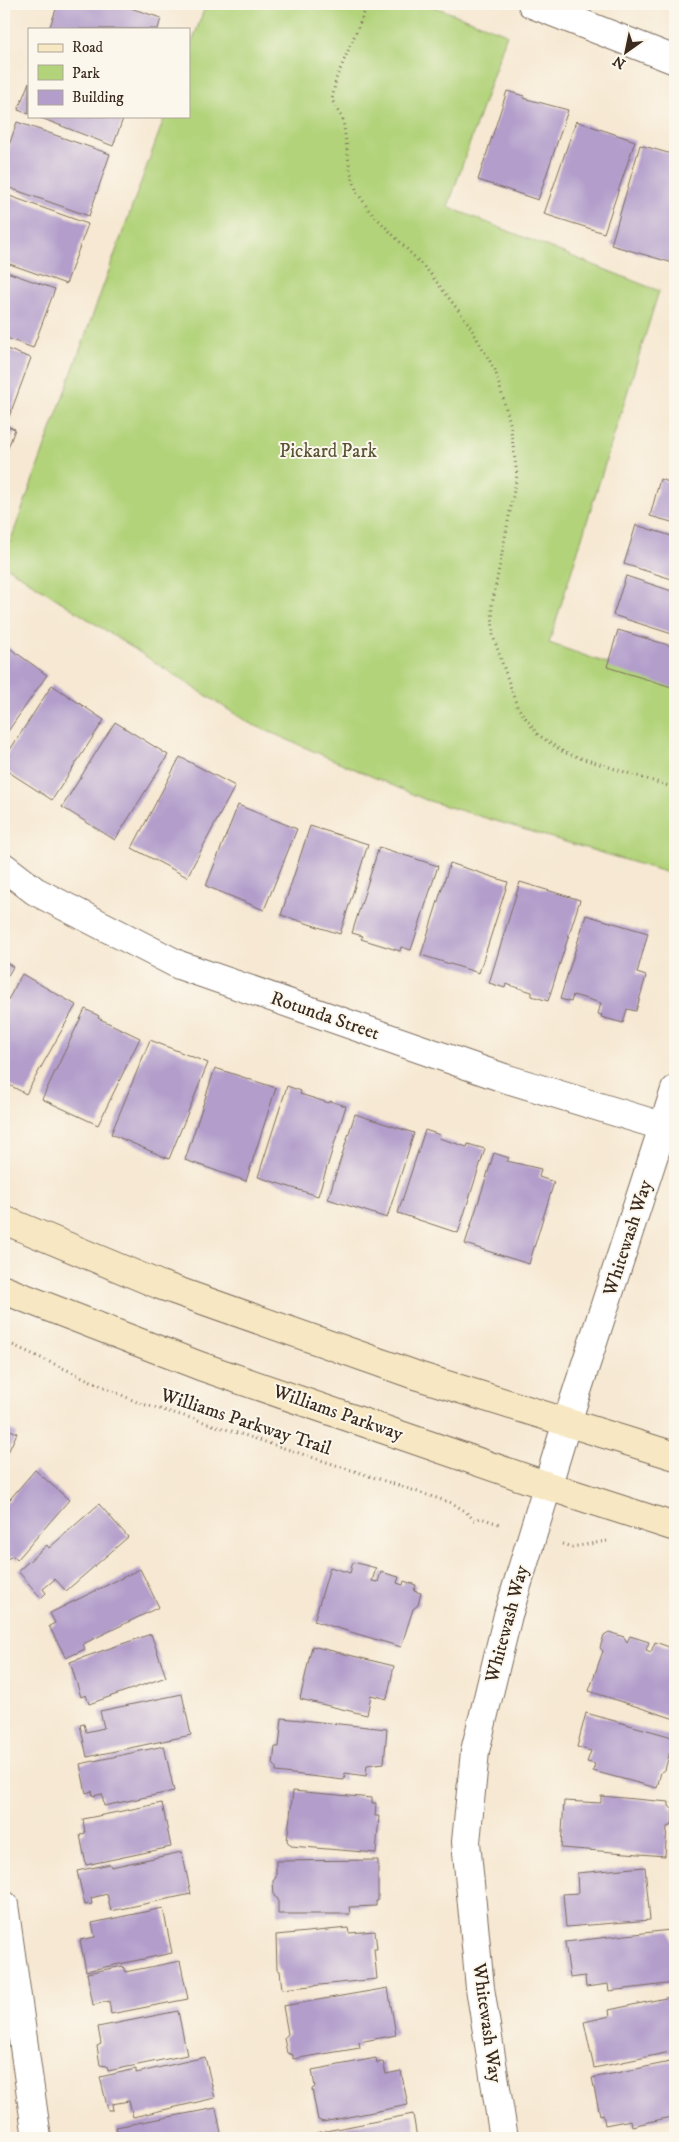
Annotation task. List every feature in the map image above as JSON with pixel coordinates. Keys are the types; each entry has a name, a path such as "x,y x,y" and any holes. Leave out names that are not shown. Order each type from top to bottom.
{"main road":[{"path":"4,1220 19,1228 160,1285 418,1376 675,1456"},
{"name":"Williams Parkway","path":"4,1290 200,1366 548,1486 675,1527"}],"street":[{"path":"532,4 675,60"},
{"name":"Rotunda Street","path":"4,867 35,891 179,965 504,1078 670,1129"},
{"name":"Whitewash Way","path":"504,2138 480,1988 466,1842 475,1752 508,1615 567,1422 670,1129 675,1090"},
{"path":"4,1905 37,2138"}],"path":[{"path":"368,4 336,79 332,100 343,120 350,170 357,192 370,210 435,279 468,323 495,370 510,423 517,475 492,605 493,636 517,706 537,734 565,753 675,788"},
{"name":"Williams Parkway Trail","path":"4,1341 139,1403 198,1420 452,1503 465,1511 474,1520 480,1518"}],"green space":[{"name":"Pickard Park","path":"206,4 427,4 507,34 448,207 659,291 549,643 675,687 675,875 426,800 249,723 4,565 4,559 164,118 190,118 190,48"}],"building":[{"path":"58,4 118,4 161,18 158,28 49,28"},
{"path":"28,85 28,114 18,110"},
{"path":"507,91 524,96 523,98 568,110 538,200 478,180"},
{"path":"41,118 123,118 113,146"},
{"path":"576,121 635,141 604,233 544,214"},
{"path":"17,122 110,154 89,216 4,186 4,160"},
{"path":"640,145 675,155 675,254 673,263 611,245"},
{"path":"4,194 88,224 66,284 4,262"},
{"path":"4,271 55,289 33,348 4,337"},
{"path":"4,348 31,358 9,417 4,415"},
{"path":"4,425 15,429 4,459"},
{"path":"660,479 675,484 675,523 650,516"},
{"path":"636,525 675,537 675,580 624,564"},
{"path":"626,576 675,592 675,635 613,615"},
{"path":"618,630 675,647 675,688 607,667"},
{"path":"4,644 47,675 4,737"},
{"path":"52,685 104,720 52,800 4,769 4,759"},
{"path":"115,722 168,755 115,840 62,807"},
{"path":"180,757 235,786 187,877 132,848"},
{"path":"238,805 297,829 264,910 206,886"},
{"path":"310,826 368,844 340,934 281,915"},
{"path":"379,847 438,866 411,950 401,947 400,951 361,939 363,936 352,933"},
{"path":"450,863 508,882 479,973 421,955"},
{"path":"520,882 580,900 548,1001 532,996 532,992 506,984 505,988 489,983"},
{"path":"586,915 648,933 637,973 646,976 636,1011 627,1009 623,1023 601,1017 602,1015 598,1014 601,1003 573,995 571,1002 560,999"},
{"path":"4,961 13,967 4,982"},
{"path":"22,974 76,1005 26,1094 4,1082 4,1007"},
{"path":"85,1009 99,1016 98,1018 140,1038 98,1125 42,1099"},
{"path":"150,1040 208,1063 169,1159 111,1134"},
{"path":"215,1068 276,1088 246,1181 185,1160"},
{"path":"287,1086 301,1091 300,1094 346,1106 318,1196 258,1177"},
{"path":"355,1114 414,1133 387,1218 328,1199"},
{"path":"425,1130 440,1135 439,1138 467,1147 468,1144 485,1149 458,1233 398,1213"},
{"path":"494,1153 509,1158 507,1161 541,1169 539,1177 554,1182 529,1264 465,1244"},
{"path":"4,1427 17,1433 4,1461"},
{"path":"35,1470 69,1500 17,1560 13,1556 5,1560 4,1506"},
{"path":"99,1504 128,1537 66,1591 55,1579 43,1589 46,1593 41,1598 18,1571 47,1545 49,1548"},
{"path":"353,1562 376,1568 372,1581 378,1582 381,1572 399,1577 397,1583 403,1585 404,1581 416,1585 414,1591 421,1593 418,1605 413,1609 401,1647 314,1621 330,1567 350,1573"},
{"path":"140,1569 159,1607 83,1644 85,1649 66,1658 49,1626 55,1623 50,1613"},
{"path":"609,1632 624,1637 627,1642 630,1636 649,1642 646,1650 651,1652 655,1642 675,1649 675,1719 589,1691 603,1651 600,1648 604,1635"},
{"path":"151,1634 166,1677 89,1704 86,1695 81,1697 70,1662"},
{"path":"312,1646 394,1666 387,1699 371,1695 367,1715 300,1699"},
{"path":"182,1694 191,1735 87,1757 80,1725 84,1724 86,1732 104,1728 100,1711"},
{"path":"586,1713 669,1736 673,1740 665,1770 661,1772 657,1788 593,1771 595,1764 587,1762 591,1751 577,1747"},
{"path":"282,1718 387,1729 384,1763 367,1765 366,1776 345,1773 344,1780 276,1772 276,1767 273,1764 275,1747 279,1747"},
{"path":"164,1746 174,1791 104,1806 102,1794 93,1796 92,1791 86,1793 80,1764"},
{"path":"293,1791 372,1798 372,1803 376,1803 375,1816 379,1816 376,1853 291,1846 287,1841"},
{"path":"601,1796 669,1802 669,1806 673,1810 672,1825 667,1827 665,1856 561,1848 564,1801 601,1803"},
{"path":"162,1803 171,1847 86,1865 80,1835 85,1833 83,1819"},
{"path":"182,1852 191,1894 111,1911 107,1894 91,1898 92,1904 85,1905 77,1871 110,1864 111,1867"},
{"path":"378,1860 378,1901 376,1901 376,1906 349,1907 350,1914 278,1914 278,1899 274,1896 273,1881 276,1877 276,1861"},
{"path":"645,1867 650,1920 566,1927 563,1894 578,1893 577,1873"},
{"path":"163,1908 172,1953 86,1971 80,1940 95,1937 92,1923"},
{"path":"348,1928 349,1933 375,1931 377,1949 374,1949 377,1979 282,1989 280,1971 277,1969 276,1935"},
{"path":"670,1930 675,1958 675,1983 609,1991 608,1984 586,1987 585,1976 570,1978 565,1942"},
{"path":"180,1961 188,1999 111,2014 109,2001 93,2005 87,1973 123,1966 125,1972"},
{"path":"388,1988 396,2035 359,2042 360,2048 293,2059 293,2055 287,2053 284,2038 288,2034 283,2006"},
{"path":"675,1996 675,2051 594,2068 584,2022 610,2016 609,2010"},
{"path":"178,2011 187,2055 108,2071 107,2066 100,2065 97,2046 101,2044 98,2027"},
{"path":"205,2057 215,2098 133,2117 129,2101 112,2104 113,2110 108,2110 100,2077 136,2069 136,2073"},
{"path":"376,2058 377,2063 383,2062 386,2074 401,2071 408,2105 323,2122 318,2120 312,2089 315,2087 312,2070"},
{"path":"675,2061 675,2116 632,2126 631,2120 605,2125 603,2114 600,2115 592,2078"},
{"path":"216,2108 222,2138 118,2138 116,2127"},
{"path":"413,2114 417,2138 317,2138 316,2133"}]}
